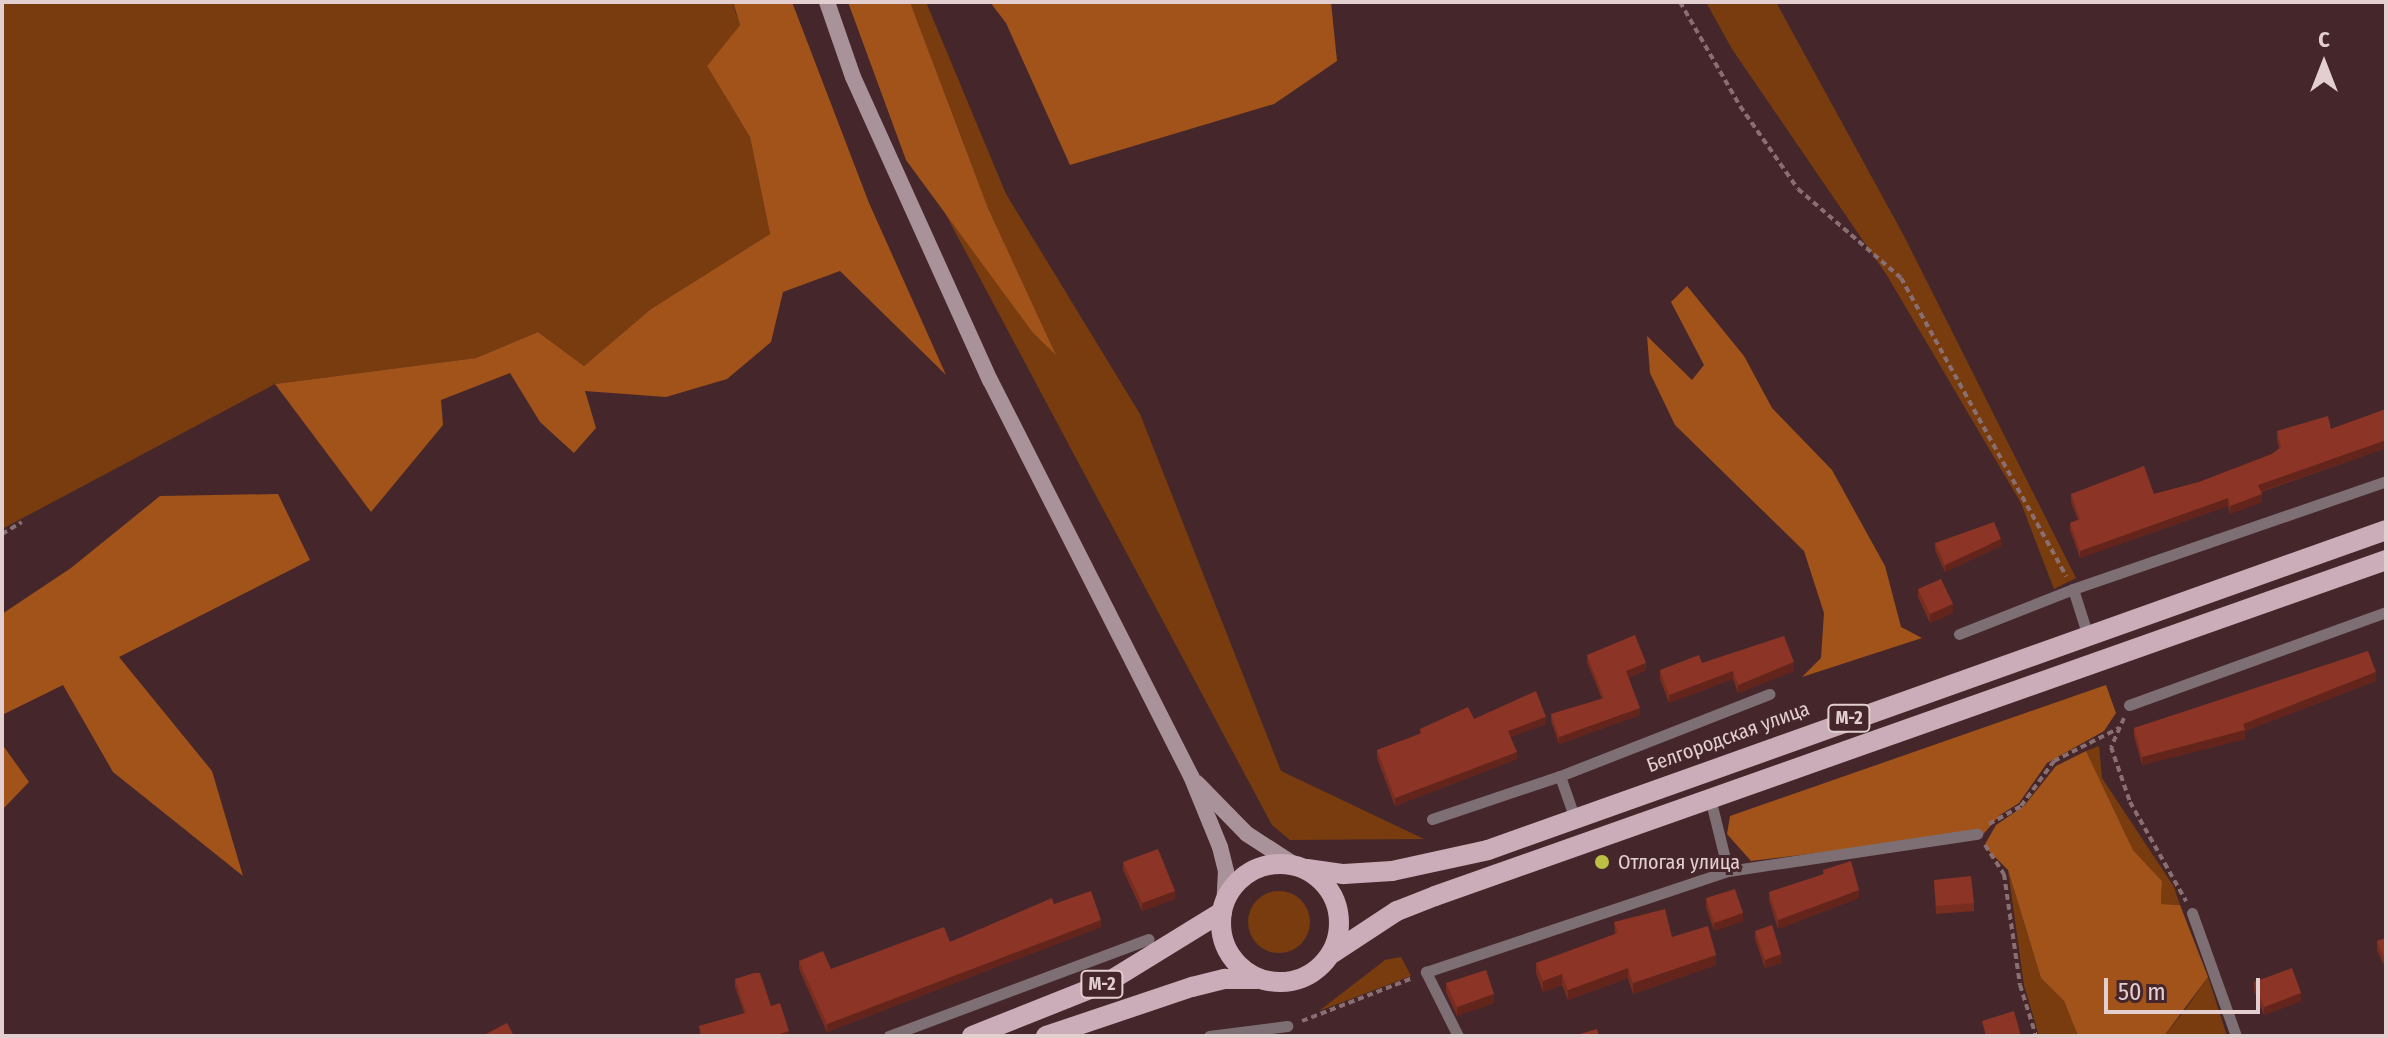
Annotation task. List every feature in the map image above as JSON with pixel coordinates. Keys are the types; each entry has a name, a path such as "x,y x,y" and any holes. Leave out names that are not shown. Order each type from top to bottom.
{"main road":[{"path":"827,2 853,77 990,380 1191,776 1226,871 1224,941 1231,957 1258,979"},
{"name":"Белгородская улица","path":"1301,867 1344,874 1392,871 1488,850 2087,633 2386,530"},
{"name":"М-2","path":"1046,1036 1192,987 1258,979 1301,979 1333,953 1397,911 2386,560"},
{"path":"1191,776 1247,834 1301,867 1336,902 1340,918 1333,953"},
{"name":"М-2","path":"972,1036 1108,982 1223,908 1257,869 1301,867"}],"lane":[{"path":"1959,634 2073,589 2386,481"},
{"path":"2073,589 2087,633"},
{"path":"2129,705 2386,612"},
{"path":"1432,819 1560,776 1769,694"},
{"path":"1560,776 1575,819"},
{"path":"1710,798 1728,871"},
{"path":"1458,1036 1426,972 1728,871 1977,834"},
{"path":"2192,913 2236,1036"},
{"path":"889,1036 1148,939"},
{"path":"1209,1036 1287,1026"}],"path":[{"path":"1680,2 1740,106 1798,189 1901,278 2073,589"},
{"path":"2,534 22,522"},
{"path":"2129,705 2111,747 2130,802 2192,913"},
{"path":"2036,1036 2020,985 2004,874 1977,834 2021,806 2054,761 2119,728"},
{"path":"1287,1026 1426,972"}],"shaded area":[{"path":"2,2 732,2 740,25 707,66 750,137 770,234 651,309 584,366 538,332 476,358 275,384 2,529"},
{"path":"733,2 792,2 869,203 946,375 840,271 783,292 771,342 727,379 666,397 585,391 596,428 574,453 540,422 510,373 441,400 443,425 371,512 275,384 476,358 538,332 584,366 651,309 770,234 750,137 707,66 740,25"},
{"path":"848,2 910,2 988,208 1056,355 1033,333 906,160"},
{"path":"910,2 926,2 1006,194 1140,414 1281,771 1424,839 1290,840 1272,825 937,198 1033,333 1055,353 988,208"},
{"path":"990,2 1331,2 1337,61 1274,104 1070,165 1006,23"},
{"path":"1706,2 1776,2 1904,236 2076,578 2054,589 2021,503 1888,277 1732,49"},
{"path":"1687,286 1744,356 1772,408 1832,470 1885,566 1901,627 1922,638 1802,677 1821,658 1824,613 1804,551 1675,425 1650,373 1647,336 1692,380 1704,365 1671,302"},
{"path":"278,494 310,560 119,657 212,771 243,876 113,772 63,685 2,715 2,614 71,568 160,496"},
{"path":"2106,685 2116,713 2104,731 2047,763 2019,803 2000,815 1979,839 1933,839 1751,861 1727,834 1730,816"},
{"path":"2,744 29,782 3,809 2,809"},
{"path":"2099,746 2102,778 2174,887 2180,905 2161,904 2162,881 2133,850 2086,751"},
{"path":"2086,751 2133,850 2162,881 2161,904 2180,905 2208,977 2164,1036 2078,1036 2064,1001 2041,978 2008,870 1984,846 1996,825 2024,806 2056,766"},
{"path":"2008,870 2041,978 2064,1001 2078,1036 2039,1036 2024,985"},
{"path":"1279,891 1301,900 1310,922 1301,944 1279,953 1257,944 1248,922 1257,900"},
{"path":"1401,957 1411,976 1319,1011 1385,960"},
{"path":"2208,977 2227,1036 2164,1036 2185,1010"}],"building":[{"path":"2386,409 2386,440 2258,485 2262,494 2230,506 2228,498 2080,551 2070,523 2080,519 2071,494 2144,466 2154,494 2199,482 2272,454 2281,447 2277,431 2328,416 2331,429"},
{"path":"1994,522 2001,539 1945,565 1935,543"},
{"path":"1941,579 1953,604 1930,614 1918,589"},
{"path":"1635,635 1646,663 1626,671 1640,708 1559,737 1551,714 1604,698 1587,655"},
{"path":"1784,636 1794,662 1738,685 1733,671 1669,695 1660,670 1699,655 1702,663"},
{"path":"2368,651 2376,672 2243,724 2245,730 2142,757 2134,728"},
{"path":"1536,691 1546,717 1508,731 1517,752 1395,798 1377,750 1422,733 1420,729 1468,707 1474,719"},
{"path":"1158,849 1175,891 1142,903 1123,862"},
{"path":"1851,861 1859,890 1778,920 1769,892 1824,874 1823,870"},
{"path":"1971,876 1974,903 1936,906 1934,880"},
{"path":"1735,889 1743,913 1714,923 1706,898"},
{"path":"1091,891 1101,920 827,1024 799,961 823,951 831,969 944,927 950,942 1052,898 1054,904"},
{"path":"1665,909 1672,937 1708,926 1716,955 1633,983 1628,968 1568,990 1562,974 1543,981 1536,963 1618,933 1614,922"},
{"path":"1772,925 1781,954 1765,960 1755,931"},
{"path":"2386,938 2386,962 2377,941"},
{"path":"2292,968 2301,993 2264,1007 2254,982"},
{"path":"1486,970 1494,994 1457,1007 1446,983"},
{"path":"760,973 771,1006 780,1003 789,1031 773,1036 702,1036 699,1026 746,1013 735,979"},
{"path":"2014,1011 2021,1036 1986,1036 1982,1021"},
{"path":"507,1023 514,1036 484,1035"},
{"path":"1597,1029 1599,1036 1573,1036"}],"place":[{"name":"Отлогая улица","path":"1602,862"}]}
